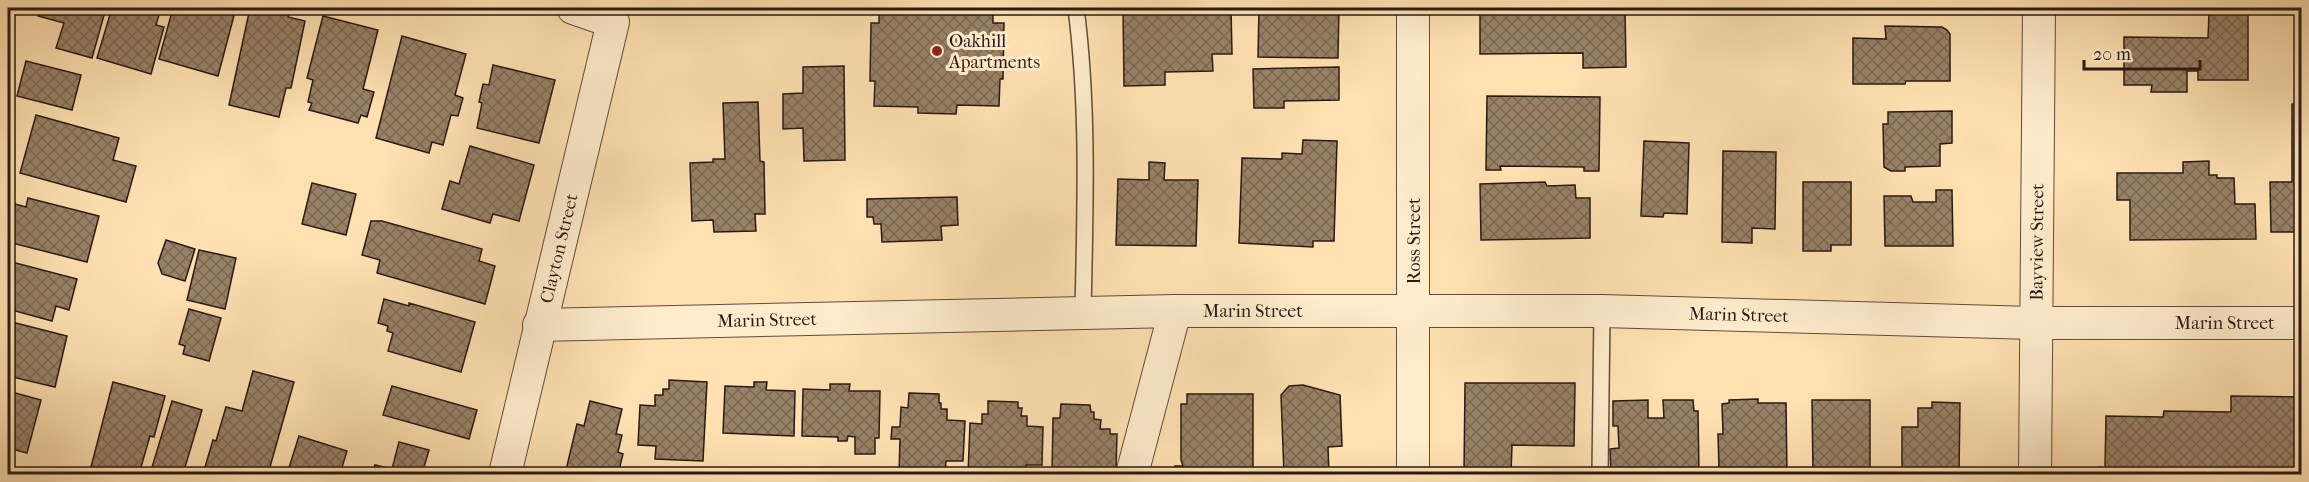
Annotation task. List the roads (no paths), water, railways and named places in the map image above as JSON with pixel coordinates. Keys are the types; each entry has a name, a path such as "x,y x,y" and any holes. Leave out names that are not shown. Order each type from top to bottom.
{"street":[{"name":"Clayton Street","path":"505,474 613,22 573,8"},
{"name":"Ross Street","path":"1413,8 1413,474"},
{"name":"Bayview Street","path":"2035,474 2039,8"},
{"name":"Marin Street","path":"539,325 1175,311 1602,311 2035,323 2301,323"},
{"path":"1132,474 1175,311"}],"lane":[{"path":"1076,8 1082,50 1086,173 1083,313"},
{"path":"1600,474 1602,311"}],"place":[{"name":"Oakhill Apartments","path":"937,51"}]}
